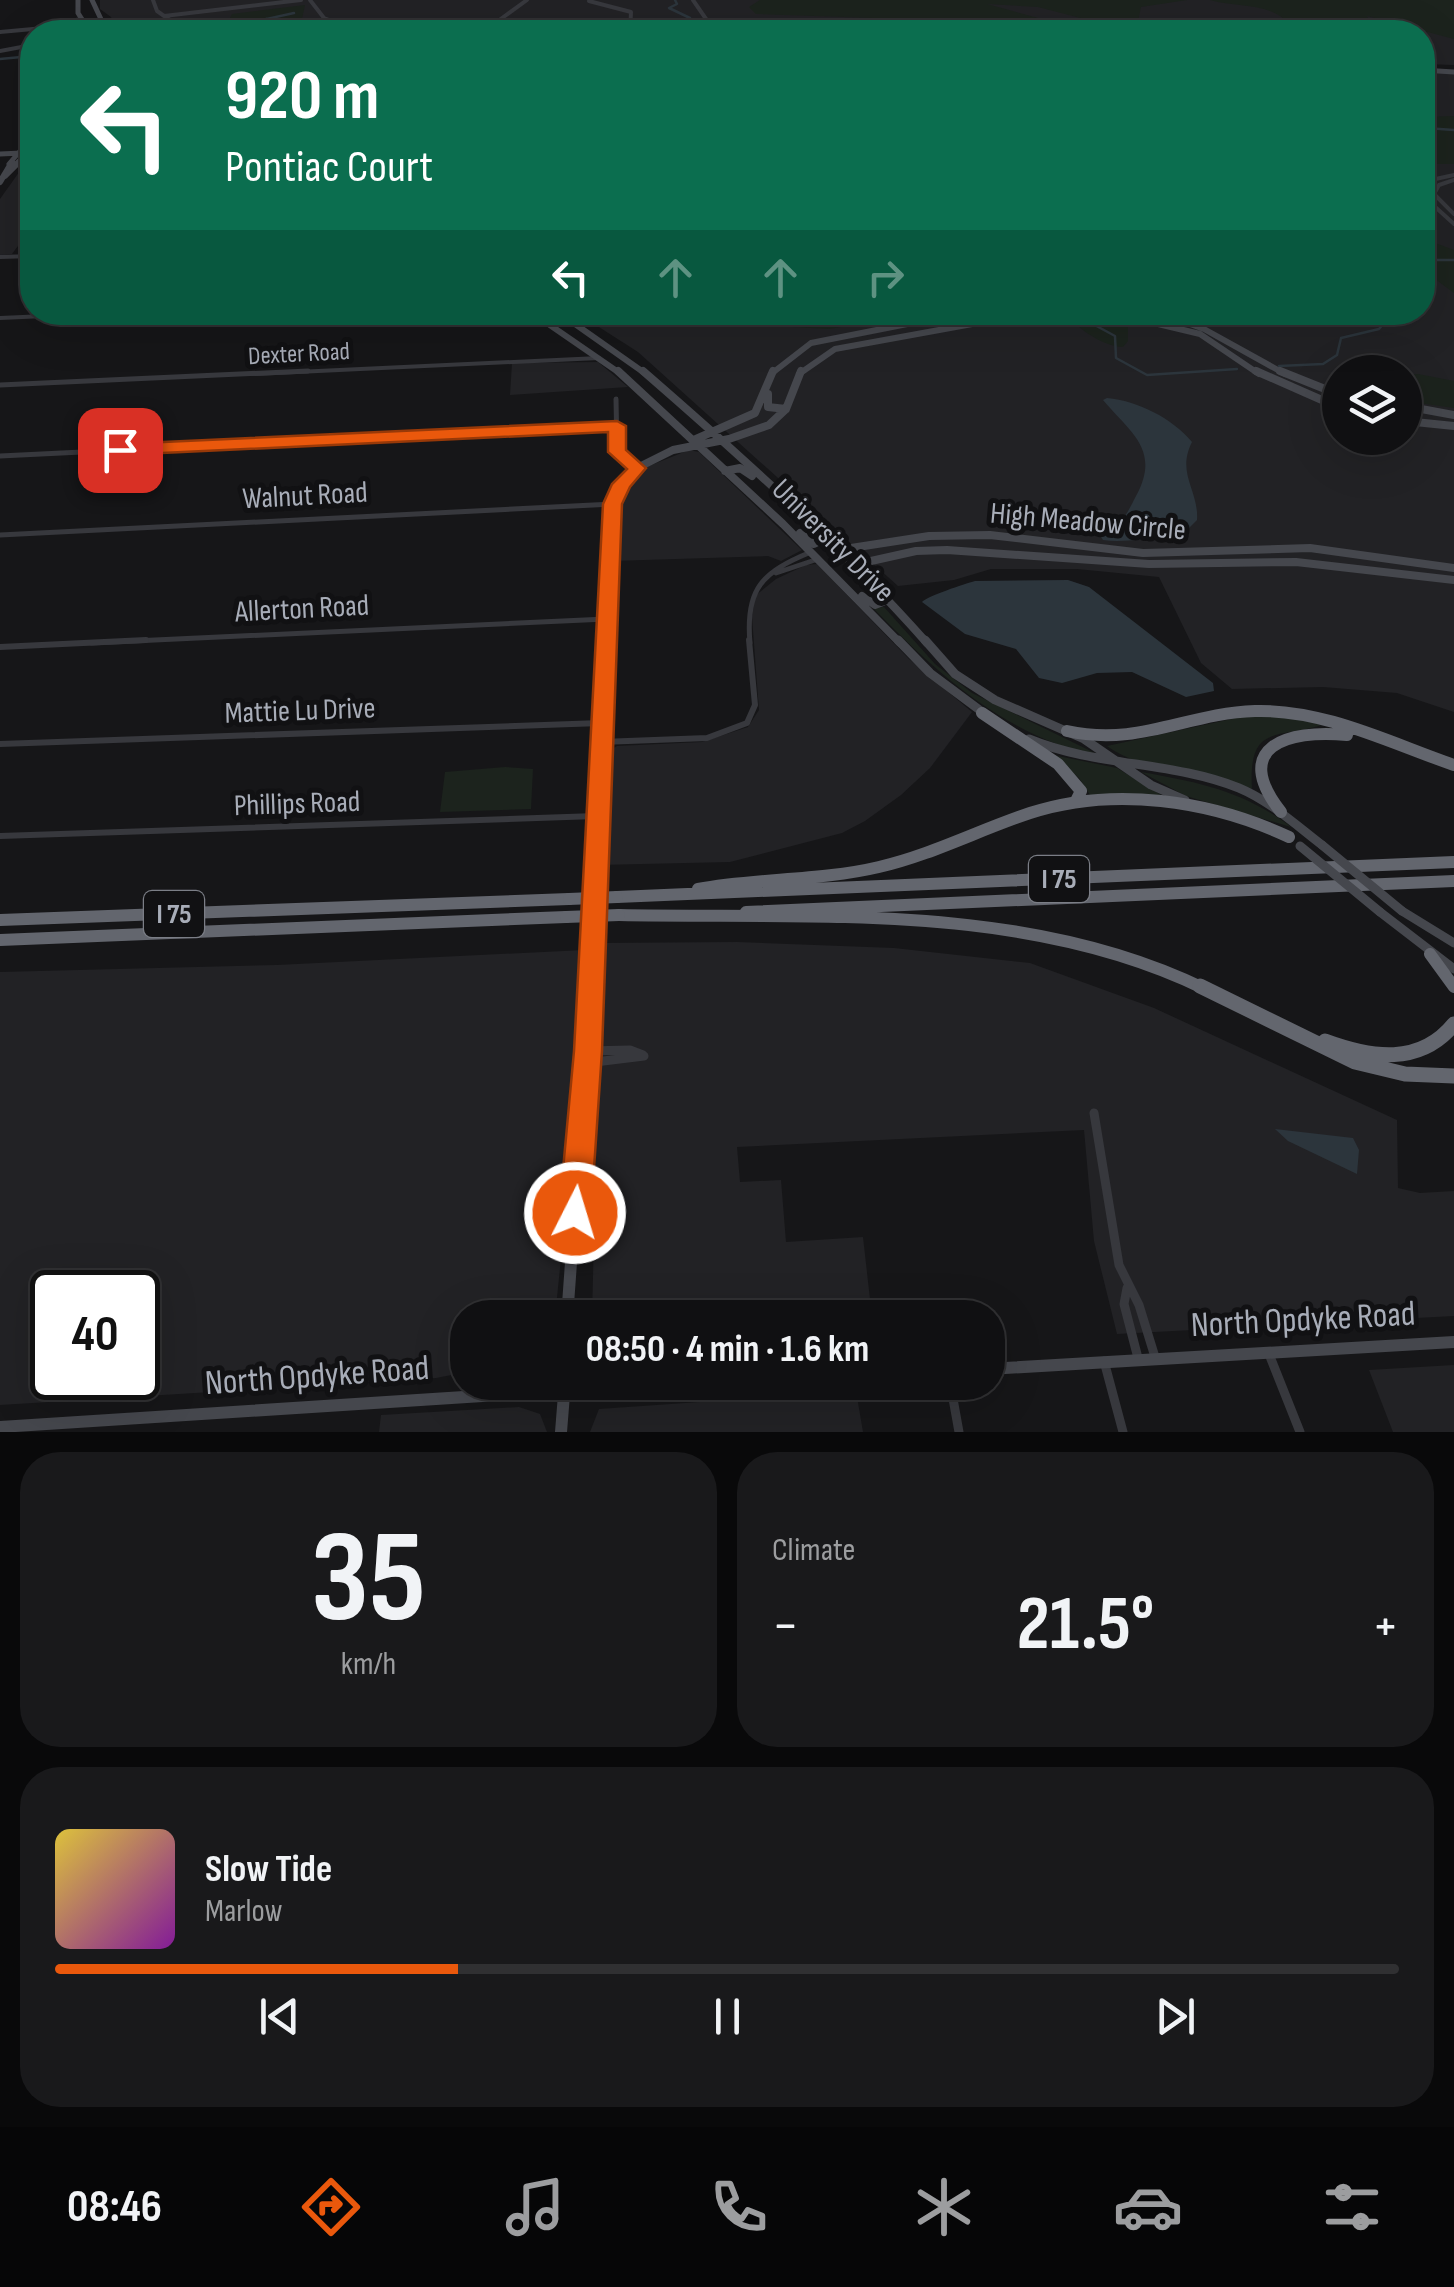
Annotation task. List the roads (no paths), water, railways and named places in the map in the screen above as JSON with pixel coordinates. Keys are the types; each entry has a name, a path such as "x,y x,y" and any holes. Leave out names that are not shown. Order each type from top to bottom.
{"highway":[{"path":"1067,731 1118,740 1231,714 1266,711 1314,719 1454,765"},
{"path":"982,713 1064,769 1082,791 1076,801"},
{"path":"1281,812 1264,791 1258,772 1263,754 1276,742 1297,734 1333,732 1405,748"},
{"path":"664,896 715,885 827,876 880,866 1076,801 1158,801 1250,821 1295,842"},
{"name":"I 75","path":"0,920 1454,862"},
{"name":"I 75","path":"0,940 1454,882"},
{"path":"667,915 928,921 1026,930 1134,958 1336,1046 1380,1056 1411,1054 1429,1047 1454,1024"},
{"path":"1430,954 1454,986"},
{"path":"1266,1016 1321,1047 1367,1066 1405,1074 1454,1076"}],"main road":[{"path":"78,0 81,18"},
{"path":"2,179 20,161"},
{"name":"University Drive","path":"550,325 618,372 695,443"},
{"path":"552,325 590,346 608,345"},
{"name":"University Drive","path":"576,325 608,345 714,432 809,521 884,596 931,652 964,681 1003,704 1067,731 1167,794 1252,818 1295,842 1430,954 1454,969"},
{"path":"935,330 958,325"},
{"path":"1162,325 1200,334 1246,366 1322,401"},
{"path":"1196,325 1270,370 1322,390"},
{"path":"812,362 821,352 847,340 839,335"},
{"path":"1246,366 1295,388 1307,386"},
{"path":"618,372 631,370 662,397 678,402"},
{"path":"769,378 772,380 768,407 786,409"},
{"path":"643,394 655,399 680,422 690,423 697,418"},
{"path":"1422,409 1454,415"},
{"path":"1422,422 1454,425"},
{"path":"695,443 714,432"},
{"path":"568,1300 587,1057 612,504 622,484 637,468 695,443 722,440"},
{"path":"725,471 744,470 793,514 809,521"},
{"name":"University Drive","path":"725,471 919,662 982,713 1045,746 1228,784 1281,812 1402,911 1454,943"},
{"path":"784,526 795,528 814,544 826,538"},
{"path":"892,555 890,547 896,544 959,534"},
{"path":"916,551 981,547 982,537 975,534"},
{"name":"High Meadow Circle","path":"838,550 975,534 1144,554 1278,548 1333,550 1454,570"},
{"path":"1266,561 1328,561 1336,556 1333,550"},
{"name":"High Meadow Circle","path":"853,565 916,551 1073,556 1166,564 1266,561 1454,580"},
{"path":"817,558 837,570 870,603 880,604 884,596"},
{"path":"1428,578 1428,569 1454,570"},
{"name":"North Opdyke Road","path":"1005,1367 1454,1342"},
{"name":"North Opdyke Road","path":"0,1427 450,1394"}],"street":[{"path":"153,0 155,8 170,20"},
{"path":"164,16 302,0"},
{"path":"310,0 329,20"},
{"path":"499,20 527,0"},
{"path":"589,1 628,11 632,20"},
{"path":"65,20 81,18"},
{"path":"1435,192 1439,185 1454,177"},
{"path":"1435,195 1454,214"},
{"path":"1435,205 1454,224"},
{"path":"714,432 755,413 769,378 798,350 839,335 896,325"},
{"path":"888,338 884,331 902,325"},
{"path":"722,440 769,425 786,409 796,378 812,362 836,350 959,325"},
{"name":"Dexter Road","path":"0,385 600,358"},
{"path":"616,399 620,407 617,452 637,468"},
{"path":"0,456 617,426"},
{"name":"University Drive","path":"695,443 725,471"},
{"name":"Walnut Road","path":"0,534 612,504"},
{"path":"601,742 707,738 747,723 754,709 747,610 756,590 776,573 817,558"},
{"name":"Allerton Road","path":"0,647 606,619"},
{"name":"Mattie Lu Drive","path":"0,744 600,723"},
{"name":"Phillips Road","path":"0,836 596,816"},
{"path":"630,1050 644,1056 587,1057 630,1050"},
{"name":"North Opdyke Road","path":"1094,1113 1113,1232 1127,1286 1139,1305 1156,1359"},
{"name":"North Opdyke Road","path":"1127,1286 1124,1304 1138,1360"},
{"path":"1269,1353 1300,1432"},
{"path":"1104,1362 1123,1432"},
{"path":"561,1432 564,1400"},
{"path":"953,1400 959,1432"}],"waterway":[{"path":"675,0 677,4 669,8 691,20"},
{"path":"266,19 294,13"},
{"path":"262,20 266,19"},
{"path":"0,59 20,57"},
{"path":"1435,129 1454,130"},
{"path":"1435,260 1454,260"},
{"path":"1095,325 1115,336 1116,358 1147,375 1237,369"},
{"path":"1279,366 1323,364 1337,355 1341,338 1382,325"}]}
